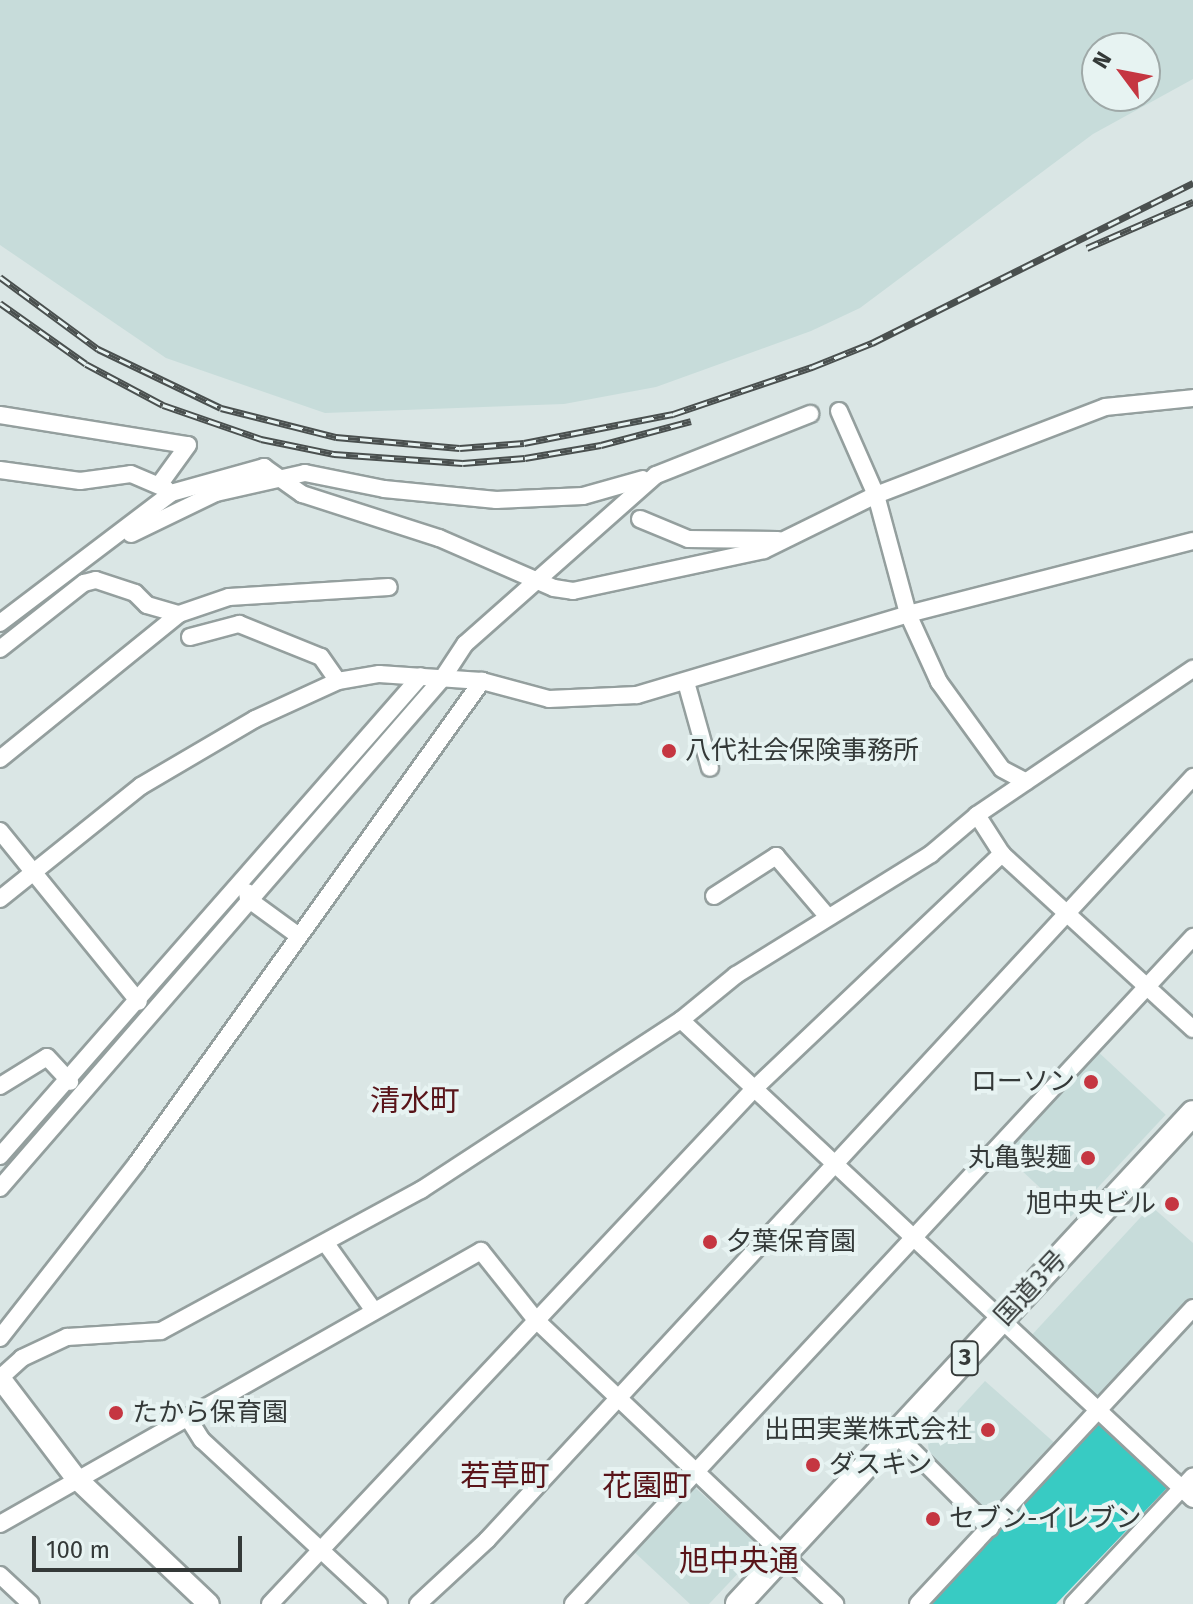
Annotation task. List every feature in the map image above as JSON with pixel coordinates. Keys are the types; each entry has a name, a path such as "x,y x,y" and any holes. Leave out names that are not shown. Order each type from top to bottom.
{"highway":[{"name":"国道3号","path":"1005,1327 1193,1113"},
{"name":"国道3号","path":"754,1604 787,1560 899,1437 1193,1134"},
{"name":"国道3号","path":"738,1604 787,1560"}],"main road":[{"path":"0,1378 76,1478 209,1604"}],"street":[{"path":"0,470 80,481 131,474 165,489 264,467 273,477 302,494 439,538 534,579 573,591 681,572 782,541 876,495 1105,407 1193,398"},
{"path":"839,411 876,495 908,614 939,682 1002,769 1026,782"},
{"path":"0,631 90,559 148,523 216,493 273,477 323,475 384,489 496,500 594,493 656,475 810,414"},
{"path":"0,415 188,445 165,489 0,623"},
{"path":"0,1156 139,1002 437,685 465,644 534,579 656,475"},
{"path":"594,493 600,521"},
{"path":"640,519 688,539 782,541"},
{"path":"0,899 33,869 141,786 255,719 338,681 379,674 421,676 437,685 482,681 549,699 611,699 686,682 908,614 1193,541"},
{"path":"0,649 84,583 96,580 135,593 147,605 179,614"},
{"path":"0,759 179,614 229,597 389,587"},
{"path":"229,597 239,624"},
{"path":"190,637 239,624 321,657 338,681"},
{"path":"0,1378 41,1347 79,1334 161,1331 327,1245 681,1020 736,975 931,854 977,815 1193,669"},
{"path":"0,1188 421,676"},
{"path":"0,1338 137,1163 296,934 482,681"},
{"path":"686,682 710,768"},
{"path":"418,1604 487,1540 831,1164 1193,777"},
{"path":"977,815 1002,854 1069,912 1193,1029"},
{"path":"0,831 139,1002"},
{"path":"270,1604 754,1089 1002,854"},
{"path":"714,896 776,856 828,917"},
{"path":"242,894 296,934"},
{"path":"573,1604 1193,937"},
{"path":"681,1020 1005,1327 1189,1488 1073,1604"},
{"path":"0,1086 47,1057 70,1082"},
{"path":"327,1245 374,1311"},
{"path":"0,1524 76,1478 188,1418 481,1251 535,1319 835,1604"},
{"path":"918,1604 1193,1308"},
{"path":"188,1418 202,1440 379,1604"},
{"path":"899,1437 990,1528"},
{"path":"0,1575 31,1604"}],"shaded area":[{"path":"0,0 1193,0 1193,79 1161,97 1161,32 1081,32 1081,112 1133,112 1093,134 860,308 811,331 656,387 564,404 325,413 166,358 0,245"},
{"path":"1094,1048 1166,1115 1071,1216 999,1150"},
{"path":"1151,1206 1193,1243 1193,1301 1098,1400 1030,1337"},
{"path":"985,1381 1057,1445 997,1510 987,1510 929,1454 928,1443"},
{"path":"1100,1420 1169,1486 1056,1604 924,1604"},
{"path":"691,1484 762,1548 709,1604 690,1604 630,1548"}],"railway":[{"path":"0,277 98,349 221,408 336,437 460,448 524,443 673,414 812,367 872,343 1193,183"},
{"path":"1087,248 1193,202"},
{"path":"0,303 86,364 163,405 261,439 334,454 463,463 525,458 601,445 691,421"}],"place":[{"name":"八代社会保険事務所","path":"669,751"},
{"name":"ローソン","path":"1091,1082"},
{"name":"丸亀製麺","path":"1088,1158"},
{"name":"旭中央ビル","path":"1172,1204"},
{"name":"夕葉保育園","path":"710,1242"},
{"name":"たから保育園","path":"116,1413"},
{"name":"出田実業株式会社","path":"988,1430"},
{"name":"ダスキン","path":"813,1465"},
{"name":"セブン-イレブン","path":"933,1519"}],"district":[{"name":"清水町","path":"415,1101"},
{"name":"若草町","path":"505,1476"},
{"name":"花園町","path":"647,1486"},
{"name":"旭中央通","path":"739,1561"}]}
